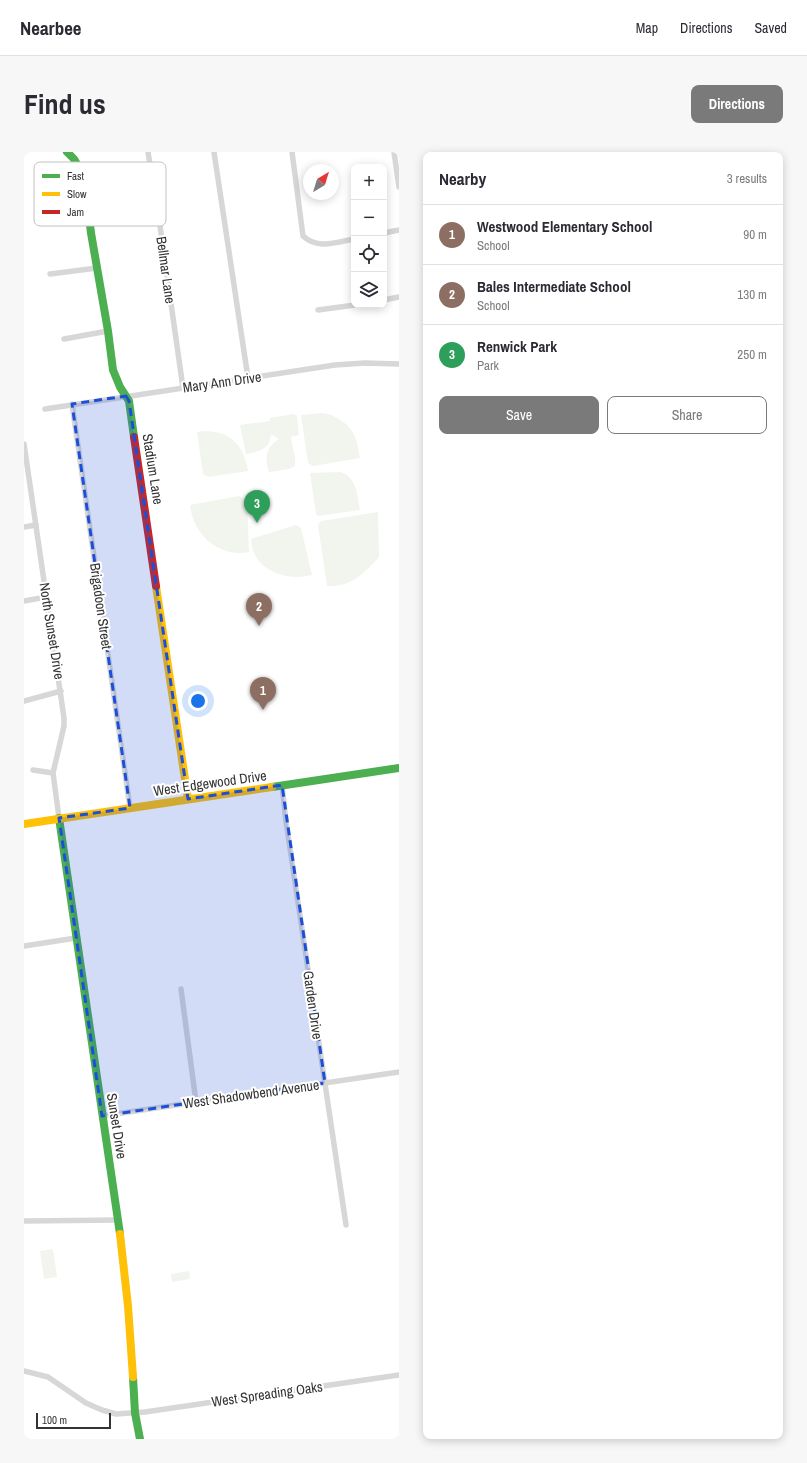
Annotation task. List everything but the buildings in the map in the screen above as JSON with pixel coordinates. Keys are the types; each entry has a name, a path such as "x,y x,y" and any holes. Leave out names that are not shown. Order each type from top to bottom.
{"street":[{"name":"Stadium Lane","path":"66,152 76,162"},
{"name":"Bellmar Lane","path":"148,152 150,162"},
{"path":"214,152 248,378"},
{"path":"292,152 304,236 310,242 322,245 351,240"},
{"path":"394,152 399,187"},
{"name":"Stadium Lane","path":"91,226 113,370 120,387 129,401 188,799"},
{"name":"Bellmar Lane","path":"160,226 183,388"},
{"path":"387,232 399,230"},
{"path":"50,274 97,268"},
{"path":"387,299 399,297"},
{"path":"318,310 351,306"},
{"path":"64,339 108,331"},
{"name":"Mary Ann Drive","path":"45,408 335,365 365,363 399,364"},
{"name":"Brigadoon Street","path":"72,404 130,808"},
{"name":"North Sunset Drive","path":"24,444 61,691 64,726 53,773 59,818"},
{"path":"24,527 36,525"},
{"path":"24,601 46,596"},
{"path":"24,701 61,691"},
{"name":"West Edgewood Drive","path":"24,824 399,768"},
{"path":"34,770 53,773"},
{"name":"Garden Drive","path":"282,785 286,821 346,1225"},
{"name":"Sunset Drive","path":"59,818 118,1220 128,1306 135,1413 140,1439"},
{"path":"24,946 76,938"},
{"path":"181,989 196,1102"},
{"name":"West Shadowbend Avenue","path":"102,1116 399,1072"},
{"path":"24,1221 118,1220"},
{"name":"West Spreading Oaks","path":"24,1371 48,1377 86,1403 116,1414 135,1413 399,1375"}],"highlighted area":[{"path":"126,396 129,401 188,799 282,785 325,1083 102,1116 59,818 130,808 72,404"}],"shaded area":[{"path":"323,413 338,418 350,428 356,439 360,458 313,466 308,463 301,415"},
{"path":"294,414 297,416 299,435 291,437 295,466 289,469 269,472 267,453 271,445 279,439 271,434 266,447 259,451 246,454 240,425 270,421 270,418"},
{"path":"204,431 222,434 235,442 243,454 248,471 208,477 203,474 197,432"},
{"path":"340,472 346,474 353,482 357,493 360,510 319,516 316,514 310,473"},
{"path":"239,496 247,502 249,552 238,553 227,551 209,542 196,525 192,516 190,505"},
{"path":"378,512 379,557 368,569 350,582 336,586 327,586 318,525 321,521"},
{"path":"296,525 301,528 312,575 292,577 272,571 257,559 253,550 251,539"},
{"path":"53,1249 57,1277 44,1279 40,1251"},
{"path":"189,1271 190,1279 172,1282 171,1274"}],"traffic: fast":[{"path":"67,152 76,162"},
{"path":"90,226 113,370 120,387 129,401 134,437"},
{"path":"272,787 399,768"},
{"path":"59,818 120,1234"},
{"path":"133,1377 135,1413 140,1439"}],"traffic: slow":[{"path":"156,586 188,799"},
{"path":"24,824 272,787"},
{"path":"120,1234 128,1306 133,1377"}],"traffic: jam":[{"path":"134,437 156,586"}],"place":[{"name":"Renwick Park","path":"257,523"},
{"name":"Bales Intermediate School","path":"259,626"},
{"name":"Westwood Elementary School","path":"263,710"}]}
